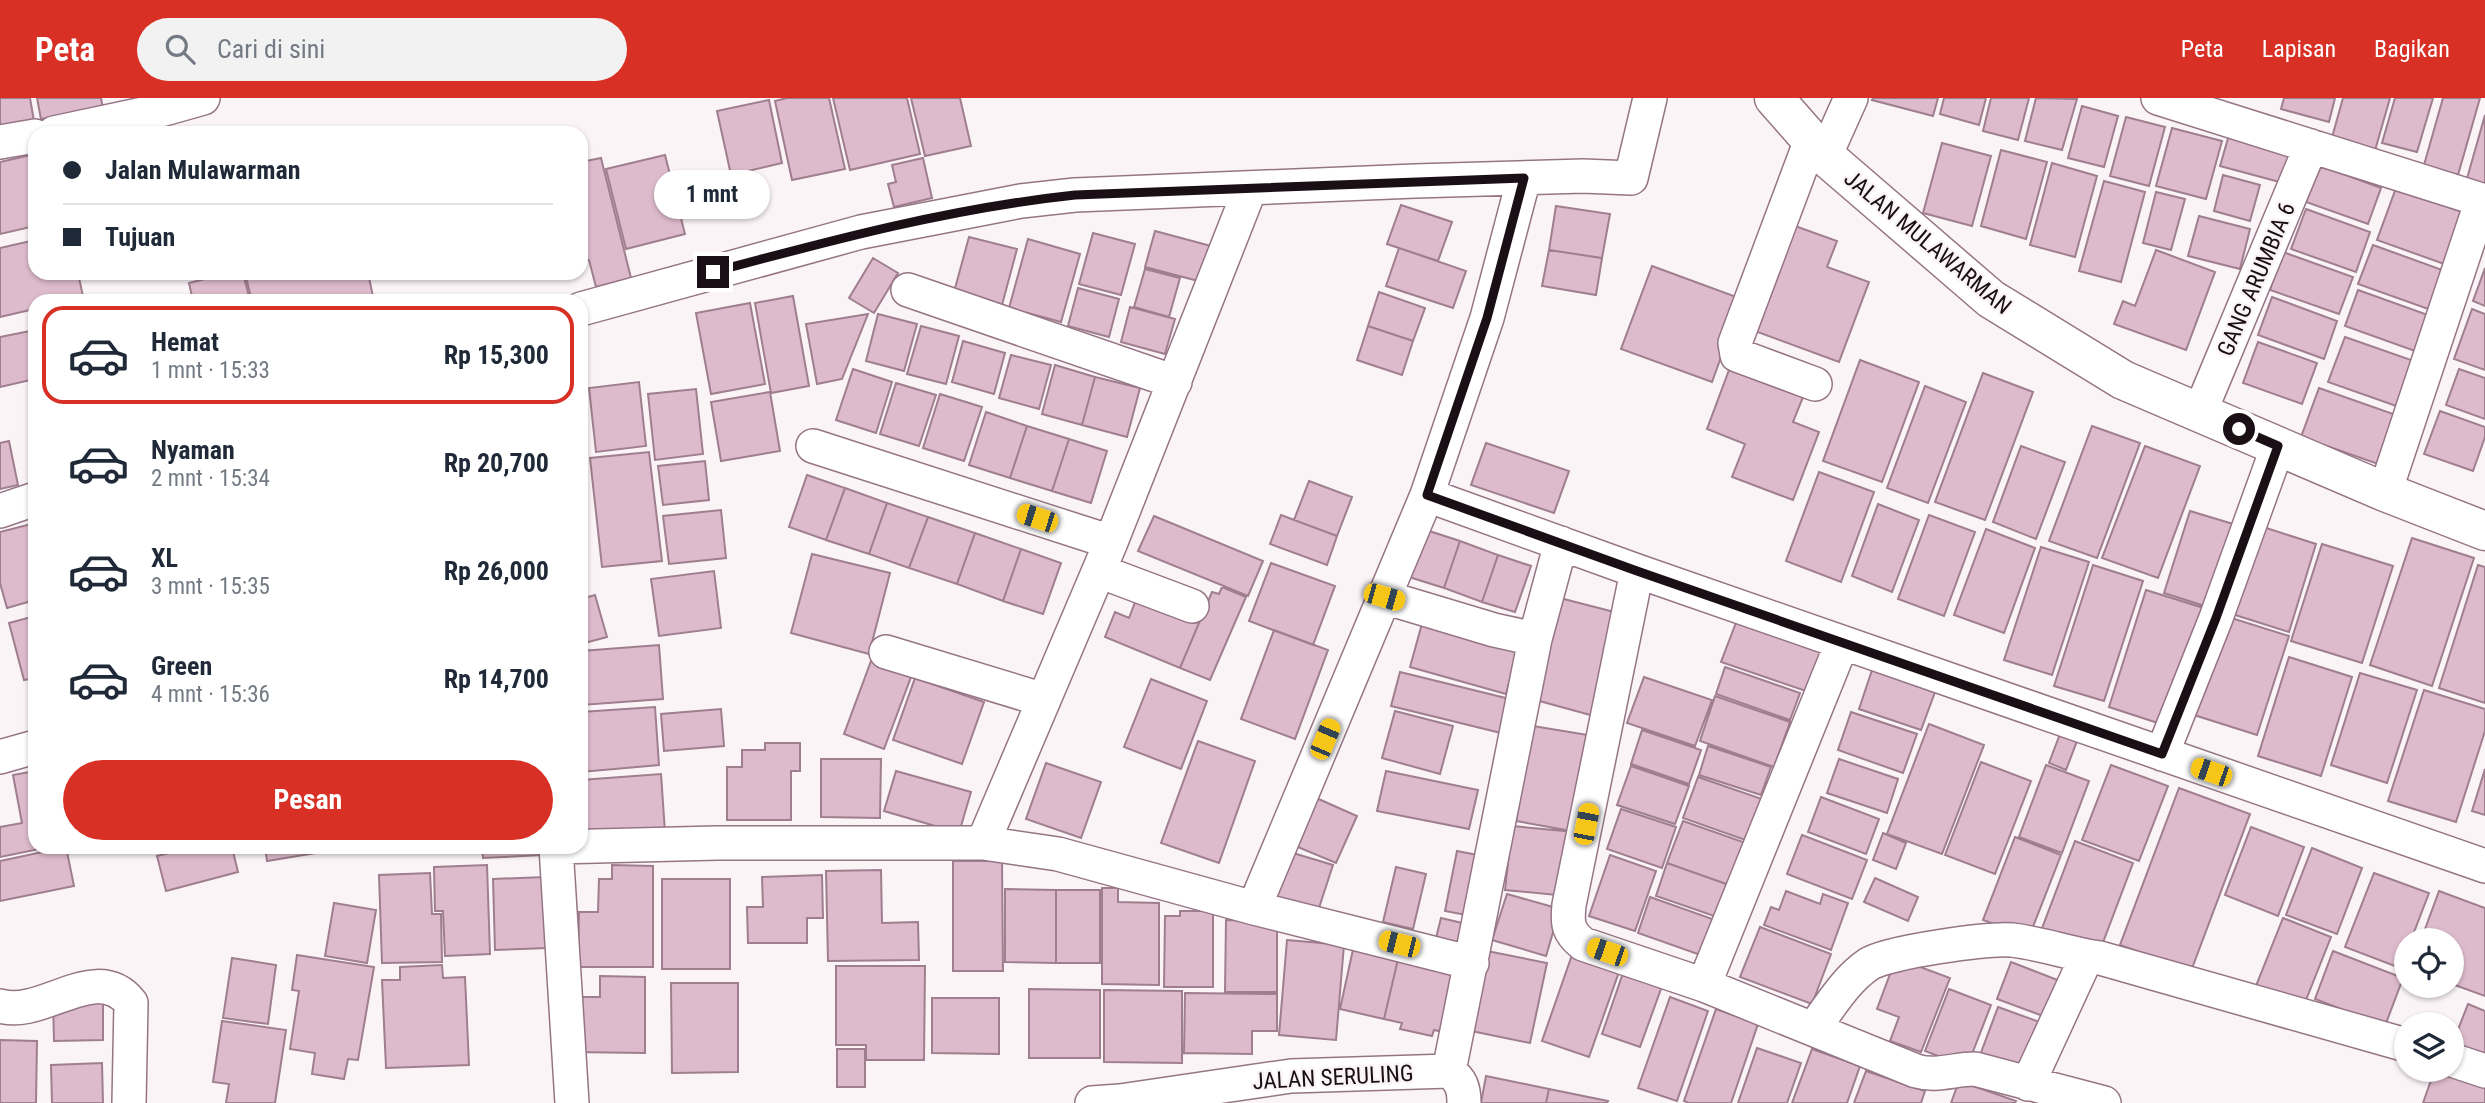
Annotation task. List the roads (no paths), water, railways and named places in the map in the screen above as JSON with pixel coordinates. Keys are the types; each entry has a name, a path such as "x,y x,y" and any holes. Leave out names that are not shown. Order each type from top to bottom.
{"street":[{"path":"87,126 203,98"},
{"path":"588,307 861,232 1021,201 1075,195 1524,178 1631,178 1650,98"},
{"name":"JALAN MULAWARMAN","path":"1774,98 1818,148 1991,299 2123,380 2385,492 2485,531"},
{"path":"1815,384 1737,355 1735,342 1818,148 1851,98"},
{"path":"2158,98 2484,201 2385,492"},
{"path":"0,142 28,137"},
{"name":"GANG ARUMBIA 6","path":"2200,412 2311,146"},
{"path":"1254,908 1427,495 1487,318 1524,178"},
{"path":"983,843 1105,556 1250,189"},
{"path":"908,290 1175,382"},
{"path":"813,446 1105,556 1192,606"},
{"path":"2162,754 2216,618 2278,446"},
{"path":"1427,495 1842,643 2485,866"},
{"path":"0,511 28,501"},
{"path":"1464,1103 1464,1089 1458,1078 1449,1071 1535,639 1561,543"},
{"path":"1637,571 1569,905 1567,924 1573,936 1583,944 1704,985 1930,1075 1975,1069 2104,1103"},
{"path":"1384,597 1494,630 1535,639"},
{"path":"1704,985 1842,643"},
{"path":"886,652 1044,700"},
{"path":"0,757 28,749"},
{"path":"588,846 717,843 983,843 1058,854 1254,908 1472,963"},
{"path":"556,854 572,1103"},
{"path":"1813,1030 1852,977 1871,962 1973,942 2012,940 2087,956 2394,1042"},
{"path":"2028,1084 2087,956"},
{"path":"0,1006 15,1009 96,986 111,986 123,993 131,1003 129,1103"},
{"path":"2464,1064 2485,1071"},
{"name":"JALAN SERULING","path":"1092,1103 1291,1076 1449,1071"}]}
